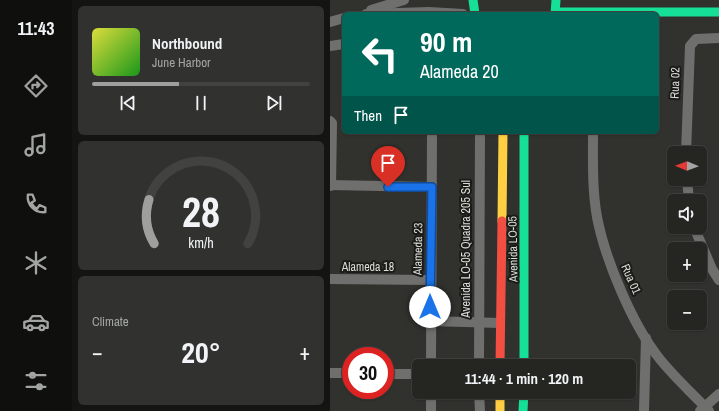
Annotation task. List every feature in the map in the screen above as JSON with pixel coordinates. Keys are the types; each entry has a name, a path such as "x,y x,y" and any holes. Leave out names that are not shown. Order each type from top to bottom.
{"main road":[{"path":"473,0 475,12"},
{"path":"556,0 556,12"},
{"path":"659,12 719,12"},
{"name":"Avenida LO-05","path":"500,359 503,134"},
{"name":"Avenida LO-05","path":"524,134 524,359"},
{"path":"500,399 500,411"},
{"path":"523,411 524,399"}],"street":[{"path":"365,12 404,0"},
{"path":"330,22 342,19"},
{"name":"Rua 02","path":"686,146 690,46 696,39 719,38"},
{"path":"330,46 342,44"},
{"path":"330,121 332,123 330,186 432,187"},
{"name":"Alameda 23","path":"431,359 430,280 432,134"},
{"name":"Avenida LO-05 Quadra 205 Sul","path":"479,359 480,134"},
{"name":"Rua 01","path":"593,134 594,188 599,229 613,272 646,338 658,357 704,409"},
{"path":"697,234 712,269 719,280"},
{"name":"Alameda 18","path":"330,280 430,280"},
{"path":"430,321 500,323"},
{"path":"644,411 646,338"},
{"path":"330,373 342,373"},
{"path":"394,374 412,374"},
{"path":"704,409 719,394"},
{"path":"431,399 431,411"},
{"path":"480,399 480,411"}],"traffic: fast":[{"path":"473,0 475,12"},
{"path":"555,12 556,0"},
{"path":"556,12 719,12"},
{"path":"524,134 524,359"},
{"path":"523,411 524,399"}],"traffic: slow":[{"path":"502,221 503,134"},
{"path":"500,399 500,411"}],"traffic: jam":[{"path":"500,359 502,221"}],"route":[{"path":"388,187 432,187 430,307"}]}
